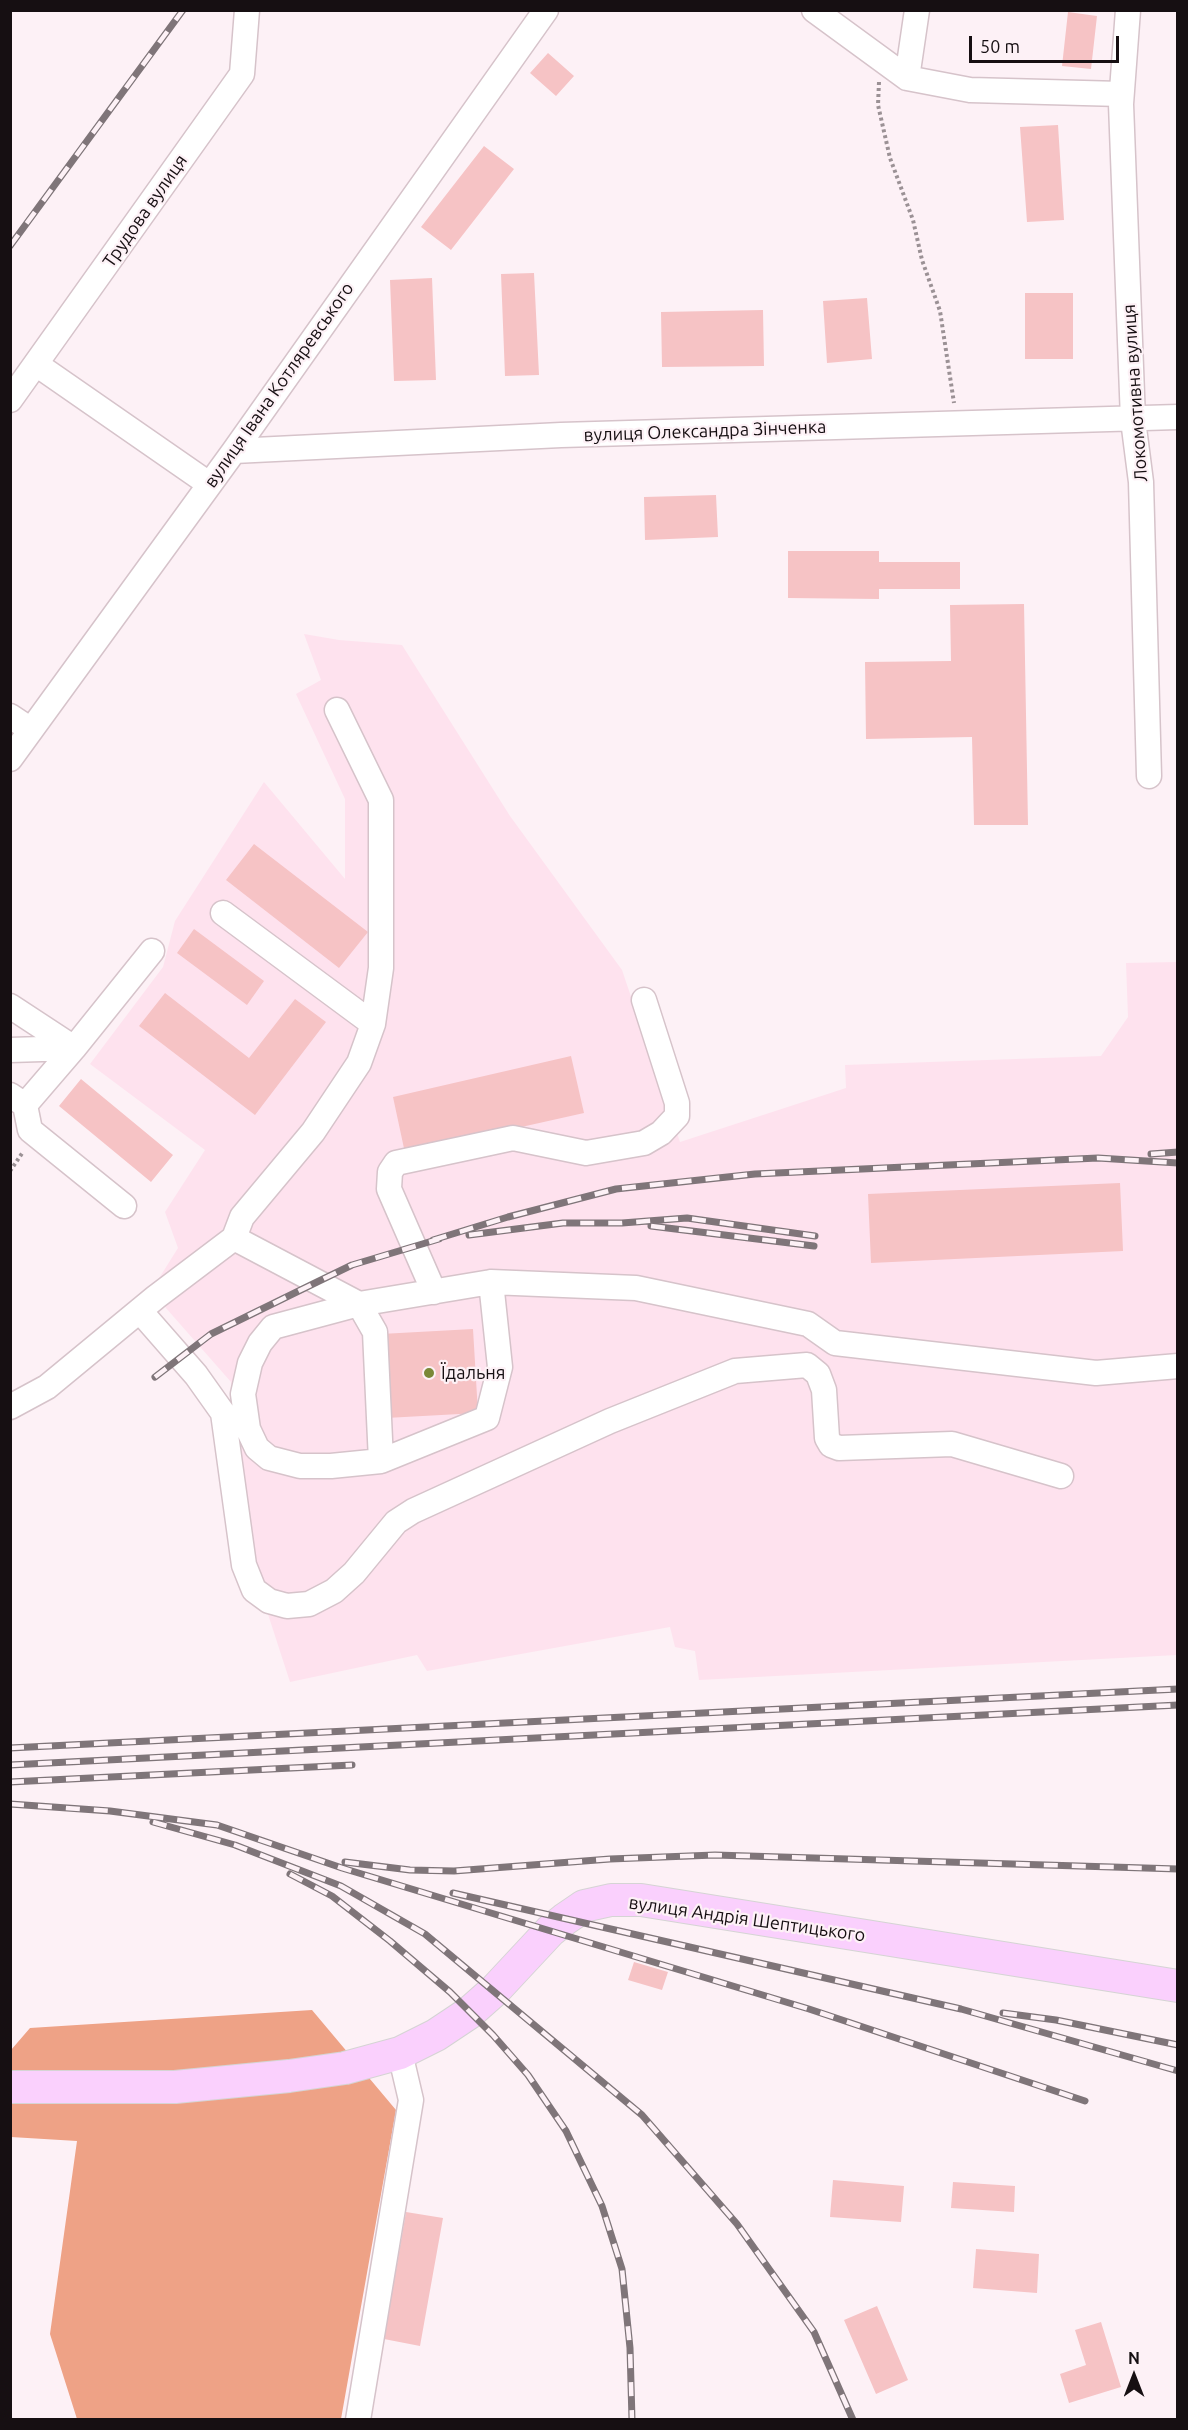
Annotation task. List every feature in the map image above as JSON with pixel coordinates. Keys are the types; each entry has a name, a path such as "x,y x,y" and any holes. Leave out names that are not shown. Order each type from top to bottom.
{"main road":[{"name":"вулиця Андрія Шептицького","path":"10,2087 175,2087 345,2068 400,2053 436,2035 469,2013 495,1990 550,1931 565,1919 584,1906 611,1899 641,1900 1178,1986"}],"street":[{"name":"Трудова вулиця","path":"10,400 242,74 247,10"},
{"name":"вулиця Івана Котляревського","path":"10,759 234,451 546,10"},
{"path":"814,10 907,78 970,90 1121,94"},
{"path":"907,78 917,10"},
{"name":"Локомотивна вулиця","path":"1128,10 1121,94 1133,420 1141,482 1149,776"},
{"path":"36,364 209,484"},
{"name":"вулиця Олександра Зінченка","path":"234,451 561,435 1178,417"},
{"path":"10,1407 47,1387 148,1304 234,1238 242,1217 313,1132 359,1063 373,1024 381,968 381,800 337,710"},
{"path":"10,716 32,730"},
{"path":"223,913 373,1024"},
{"path":"124,1206 30,1130 18,1100 74,1048 153,951"},
{"path":"434,1292 389,1189 390,1172 396,1163 513,1138 586,1153 644,1143 661,1133 677,1116 677,1103 644,1000"},
{"path":"10,1006 74,1048"},
{"path":"10,1050 74,1048"},
{"path":"234,1238 359,1304 375,1332 381,1461"},
{"path":"491,1282 500,1367 487,1418 381,1461 331,1467 300,1466 268,1458 257,1448 248,1429 243,1394 250,1364 260,1343 273,1327 359,1304 491,1282 636,1288 808,1324 835,1343 1096,1373 1178,1366"},
{"path":"148,1304 223,1413 244,1565 254,1590 269,1601 287,1606 309,1604 334,1591 354,1574 396,1522 413,1511 610,1421 735,1371 807,1365 818,1374 824,1390 827,1438 831,1445 839,1448 952,1444 1061,1476"},
{"path":"358,2420 411,2100 400,2053"}],"path":[{"path":"879,58 878,105 890,158 913,220 922,260 939,311 950,370 956,424"}],"shaded area":[{"path":"304,634 339,640 402,645 510,816 622,970 680,1142 846,1088 845,1065 1101,1056 1128,1017 1126,963 1177,962 1177,1655 699,1680 695,1651 675,1647 670,1627 427,1671 417,1655 290,1682 251,1562 231,1382 151,1291 178,1248 165,1212 205,1150 90,1064 163,967 175,921 264,782 345,879 345,799 296,694 321,680"},
{"path":"312,2010 396,2110 341,2419 77,2419 50,2334 77,2141 11,2137 11,2050 30,2028"}],"building":[{"path":"1068,12 1097,16 1091,69 1062,66"},
{"path":"548,53 574,76 556,96 530,73"},
{"path":"1058,125 1064,220 1027,222 1020,127"},
{"path":"484,146 514,169 451,250 421,227"},
{"path":"534,273 539,375 505,376 501,274"},
{"path":"432,278 436,380 394,381 390,280"},
{"path":"1025,293 1073,293 1073,359 1025,359"},
{"path":"867,298 872,359 827,363 823,301"},
{"path":"763,310 764,366 662,367 661,312"},
{"path":"716,495 718,537 645,540 644,497"},
{"path":"788,551 879,551 879,562 960,562 960,589 879,589 879,599 788,598"},
{"path":"1024,604 1028,825 974,825 972,737 866,739 865,662 951,661 950,605"},
{"path":"254,844 368,932 339,968 226,880"},
{"path":"194,929 264,981 247,1005 177,953"},
{"path":"165,993 249,1058 295,999 326,1022 255,1115 139,1026"},
{"path":"571,1056 584,1113 405,1153 393,1097"},
{"path":"81,1079 173,1155 151,1182 59,1106"},
{"path":"1120,1183 1123,1251 871,1263 868,1194"},
{"name":"Їдальня","path":"473,1329 478,1413 386,1418 381,1334"},
{"path":"634,1962 668,1972 662,1990 628,1980"},
{"path":"833,2180 904,2186 901,2222 830,2217"},
{"path":"953,2182 1015,2186 1014,2212 951,2208"},
{"path":"406,2212 443,2218 420,2346 384,2339"},
{"path":"976,2249 1039,2254 1037,2293 973,2288"},
{"path":"877,2306 908,2380 876,2394 844,2320"},
{"path":"1101,2322 1121,2387 1069,2403 1060,2374 1086,2365 1075,2330"}],"railway":[{"path":"10,246 183,10"},
{"path":"1151,1154 1178,1152"},
{"path":"433,1240 508,1217 616,1189 755,1174 1098,1158 1178,1163"},
{"path":"469,1235 563,1223 622,1223 687,1218 815,1236"},
{"path":"651,1226 814,1246"},
{"path":"155,1377 211,1334 317,1282 352,1265 439,1239"},
{"path":"10,1748 1178,1689"},
{"path":"10,1765 1178,1705"},
{"path":"10,1782 352,1765"},
{"path":"10,1804 110,1811 217,1825 342,1868 809,2009 1085,2101"},
{"path":"153,1822 235,1845 341,1886 425,1934 642,2115 737,2224 814,2332 853,2420"},
{"path":"345,1862 410,1870 454,1871 610,1859 715,1855 1178,1869"},
{"path":"290,1874 332,1896 450,1992 493,2035 528,2075 566,2131 602,2206 622,2269 630,2348 632,2420"},
{"path":"453,1893 961,2009 1178,2071"},
{"path":"1003,2013 1056,2020 1178,2045"}],"place":[{"name":"Їдальня","path":"429,1373"}]}
